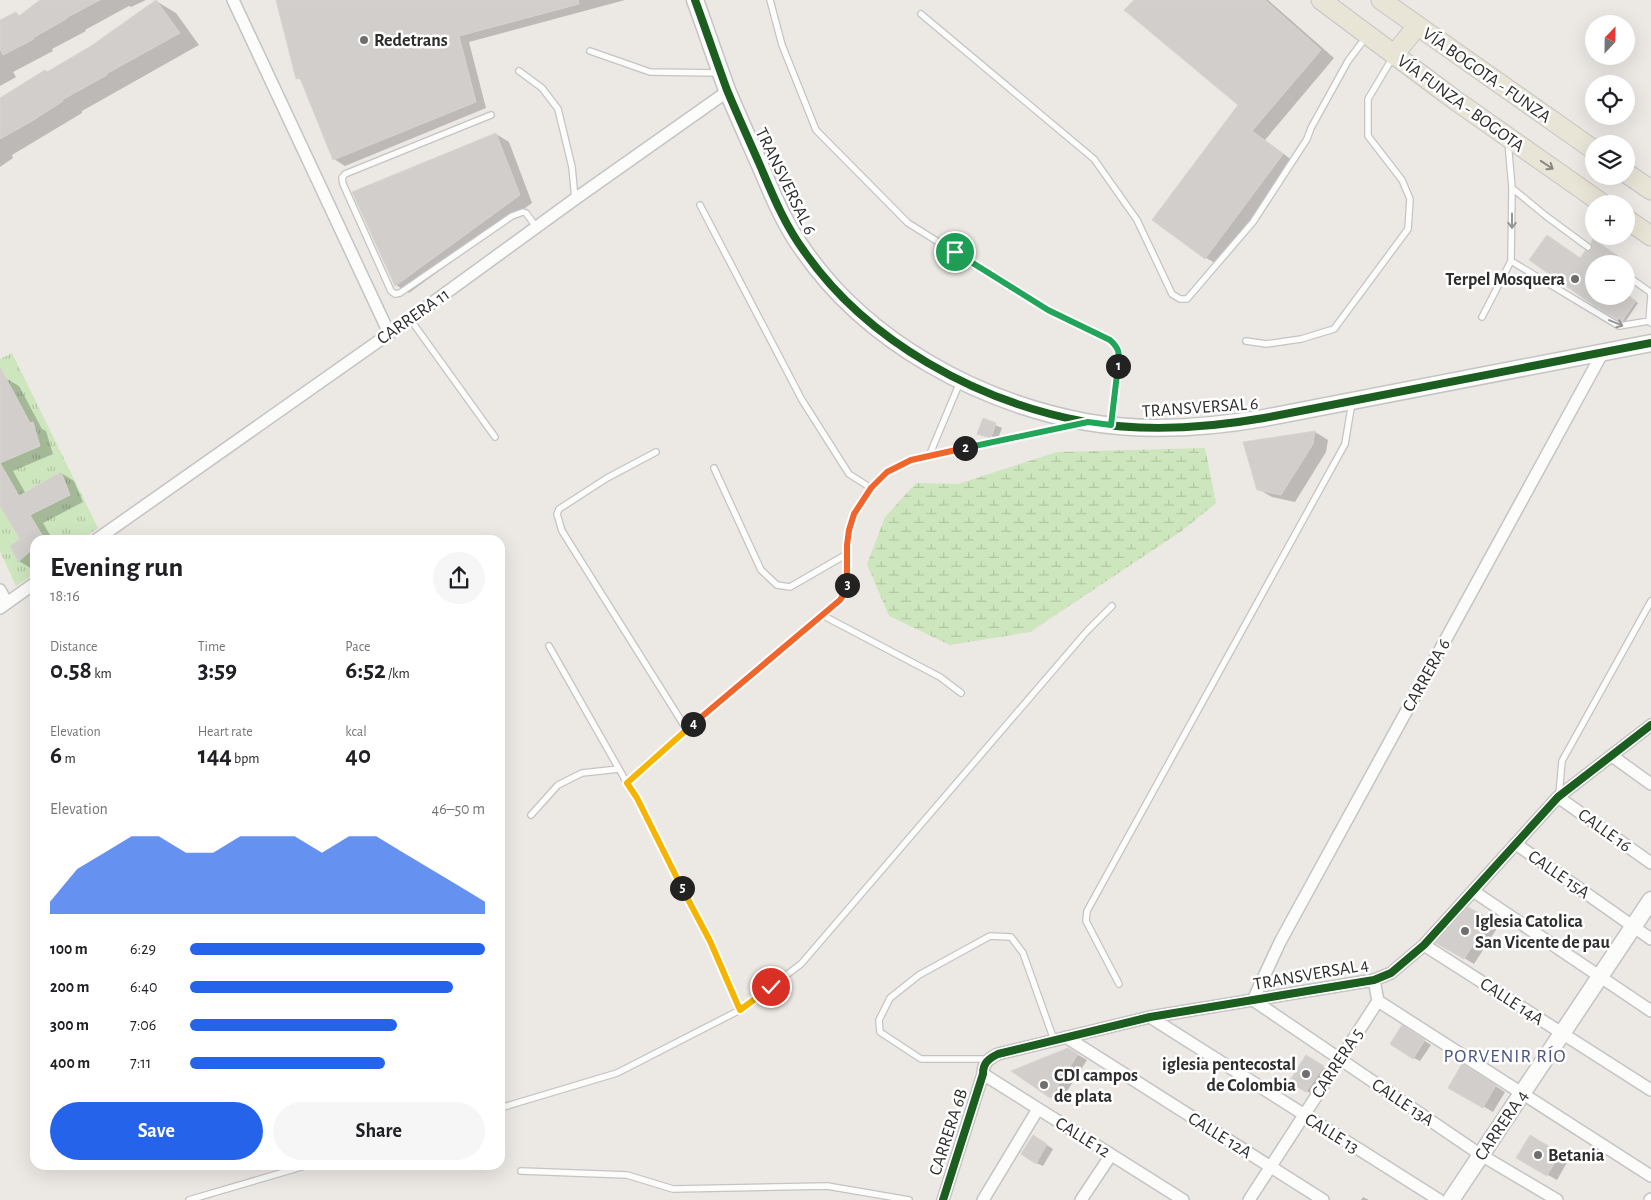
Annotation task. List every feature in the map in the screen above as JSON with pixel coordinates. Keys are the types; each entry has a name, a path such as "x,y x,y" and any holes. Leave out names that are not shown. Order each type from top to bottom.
{"main road":[{"name":"VÍA FUNZA - BOGOTA","path":"1321,0 1507,138 1590,195"},
{"name":"VÍA BOGOTA - FUNZA","path":"1381,0 1585,144"},
{"path":"1394,55 1417,26"},
{"path":"1635,179 1651,190"},
{"path":"1635,226 1651,236"}],"street":[{"path":"233,0 389,333"},
{"name":"TRANSVERSAL 6","path":"695,0 728,91 781,214 802,250 816,269 868,321 906,349 961,380 1038,411 1111,425 1176,427 1228,424 1651,343"},
{"name":"CARRERA 11","path":"103,535 410,319 728,91"},
{"name":"CARRERA 6","path":"1253,1000 1280,942 1603,352"},
{"path":"0,590 3,605 30,586"},
{"name":"TRANSVERSAL 4","path":"988,1059 998,1054 1150,1017 1374,980 1391,973 1424,945 1558,797 1651,725"},
{"path":"1612,756 1651,784"},
{"name":"CALLE 16","path":"1558,797 1651,863"},
{"name":"CALLE 15A","path":"1516,844 1651,939"},
{"path":"1473,890 1651,1011"},
{"name":"CARRERA 4","path":"1451,1200 1651,900"},
{"name":"CALLE 14A","path":"1424,945 1651,1090"},
{"path":"1374,980 1378,1001 1651,1176"},
{"name":"CALLE 13A","path":"1253,1000 1481,1155 1557,1200"},
{"name":"CARRERA 5","path":"1249,1200 1378,1001"},
{"name":"CALLE 13","path":"1150,1017 1439,1200"},
{"name":"CALLE 12A","path":"1066,1038 1323,1200"},
{"path":"982,1074 982,1067 988,1059"},
{"name":"CALLE 12","path":"982,1074 1111,1155 1168,1196 1183,1200"},
{"name":"CARRERA 6B","path":"947,1198 982,1074"},
{"path":"983,1200 1038,1109"},
{"path":"1081,1200 1111,1155"}],"lane":[{"path":"770,0 782,45 816,130 908,223 1048,310 1110,340 1117,346 1120,354 1111,425"},
{"path":"1403,7 1417,26"},
{"path":"921,14 1094,159 1137,220 1172,294 1180,299 1187,299 1253,222 1307,139 1311,128 1348,61 1368,35"},
{"path":"590,51 650,72 721,73"},
{"path":"1246,341 1266,344 1301,339 1334,328 1408,229 1410,199 1402,180 1368,136 1368,99 1394,55"},
{"path":"519,71 542,88 558,109 572,167 575,199"},
{"path":"491,115 344,174 342,178 343,184 391,291 395,294 400,293 512,216 526,212 537,228"},
{"path":"1482,317 1510,261 1512,188 1507,138"},
{"path":"1512,188 1588,247"},
{"path":"700,206 802,400 849,474 871,488"},
{"path":"1510,261 1619,326 1650,322 1650,292 1635,281"},
{"path":"410,319 495,437"},
{"path":"929,456 961,380"},
{"path":"1119,984 1086,921 1087,911 1345,444 1352,400"},
{"path":"627,783 840,600 846,591 848,579 847,554 849,530 854,514 871,488 887,472 911,460 1088,422"},
{"path":"656,452 607,478 559,509 557,514 567,538 687,730"},
{"path":"714,468 761,570 777,585 790,587 847,554"},
{"path":"1558,797 1562,761 1651,601"},
{"path":"505,1107 617,1074 740,1010 801,964 1088,630 1112,606"},
{"path":"822,615 940,678 961,693"},
{"path":"549,646 637,798 710,941 740,1010"},
{"path":"531,815 558,785 582,773 619,769"},
{"path":"988,1059 920,1059 880,1032 879,1020 890,998 919,975 990,936 1011,937 1024,953 1054,1040"},
{"path":"190,1200 291,1170"},
{"path":"521,1171 627,1175 673,1189 827,1186 909,1200"}],"green space":[{"path":"12,353 98,528 88,535 30,535 30,576 16,586 0,551 0,359"},
{"path":"1205,448 1216,503 1183,530 1030,632 950,645 889,616 867,564 885,517 916,483 958,484 1057,452"}],"building":[{"path":"40,0 100,0 3,55 0,49 0,20 16,12 19,16"},
{"path":"156,0 180,33 106,74 0,139 0,98 45,70 47,72 91,46"},
{"path":"276,0 578,0 579,4 459,36 476,102 333,160 300,78 296,79"},
{"path":"1134,0 1265,0 1321,50 1252,131 1283,154 1205,259 1152,220 1238,105 1124,10"},
{"path":"496,133 520,195 395,286 352,192"},
{"name":"Terpel Mosquera","path":"1547,235 1580,258 1585,251 1592,249 1592,245 1602,245 1617,255 1585,255 1585,299 1529,260"},
{"name":"Terpel Mosquera","path":"1593,305 1633,305 1622,321"},
{"path":"0,367 30,423 33,422 40,446 0,463"},
{"path":"983,418 996,423 991,438 977,434"},
{"path":"1315,431 1313,444 1281,495 1257,490 1243,442"},
{"path":"0,463 19,496 61,472 70,495 30,515 42,535 30,535 30,551 18,562 10,546 20,539 0,506"},
{"name":"Iglesia Catolica San Vicente de pau","path":"1468,907 1490,919 1464,959 1436,943"},
{"path":"1402,1025 1425,1040 1413,1059 1390,1044"},
{"name":"CDI campos de plata","path":"1068,1048 1078,1054 1050,1098 1011,1071"},
{"name":"iglesia pentecostal de Colombia","path":"1306,1055 1324,1066 1306,1092 1289,1082"},
{"path":"1462,1064 1496,1085 1483,1108 1448,1088"},
{"path":"1033,1135 1047,1144 1036,1164 1021,1154"},
{"name":"Betania","path":"1530,1135 1560,1153 1547,1176 1516,1158"}],"cycle path":[{"path":"695,0 727,90 779,208 790,230 804,251 830,284 859,313 892,340 928,363 966,383 1005,400 1045,413 1108,425 1153,428 1198,426 1264,418 1651,343"},
{"path":"943,1200 984,1067 991,1058 998,1054 1150,1017 1374,980 1391,973 1424,945 1558,797 1651,725"}],"place":[{"name":"Redetrans","path":"364,40"},
{"name":"Terpel Mosquera","path":"1575,279"},
{"name":"Iglesia Catolica San Vicente de pau","path":"1465,931"},
{"name":"iglesia pentecostal de Colombia","path":"1306,1074"},
{"name":"CDI campos de plata","path":"1044,1085"},
{"name":"Betania","path":"1538,1155"}],"district":[{"name":"PORVENIR RÍO","path":"1505,1055"}],"route":[{"path":"771,987 740,1010 710,941 637,798 627,783 649,762 840,600 846,591 848,579 847,545 854,514 871,488 887,472 911,460 949,451 1088,422 1111,425 1120,354 1117,346 1110,340 1048,310 955,252"}]}
